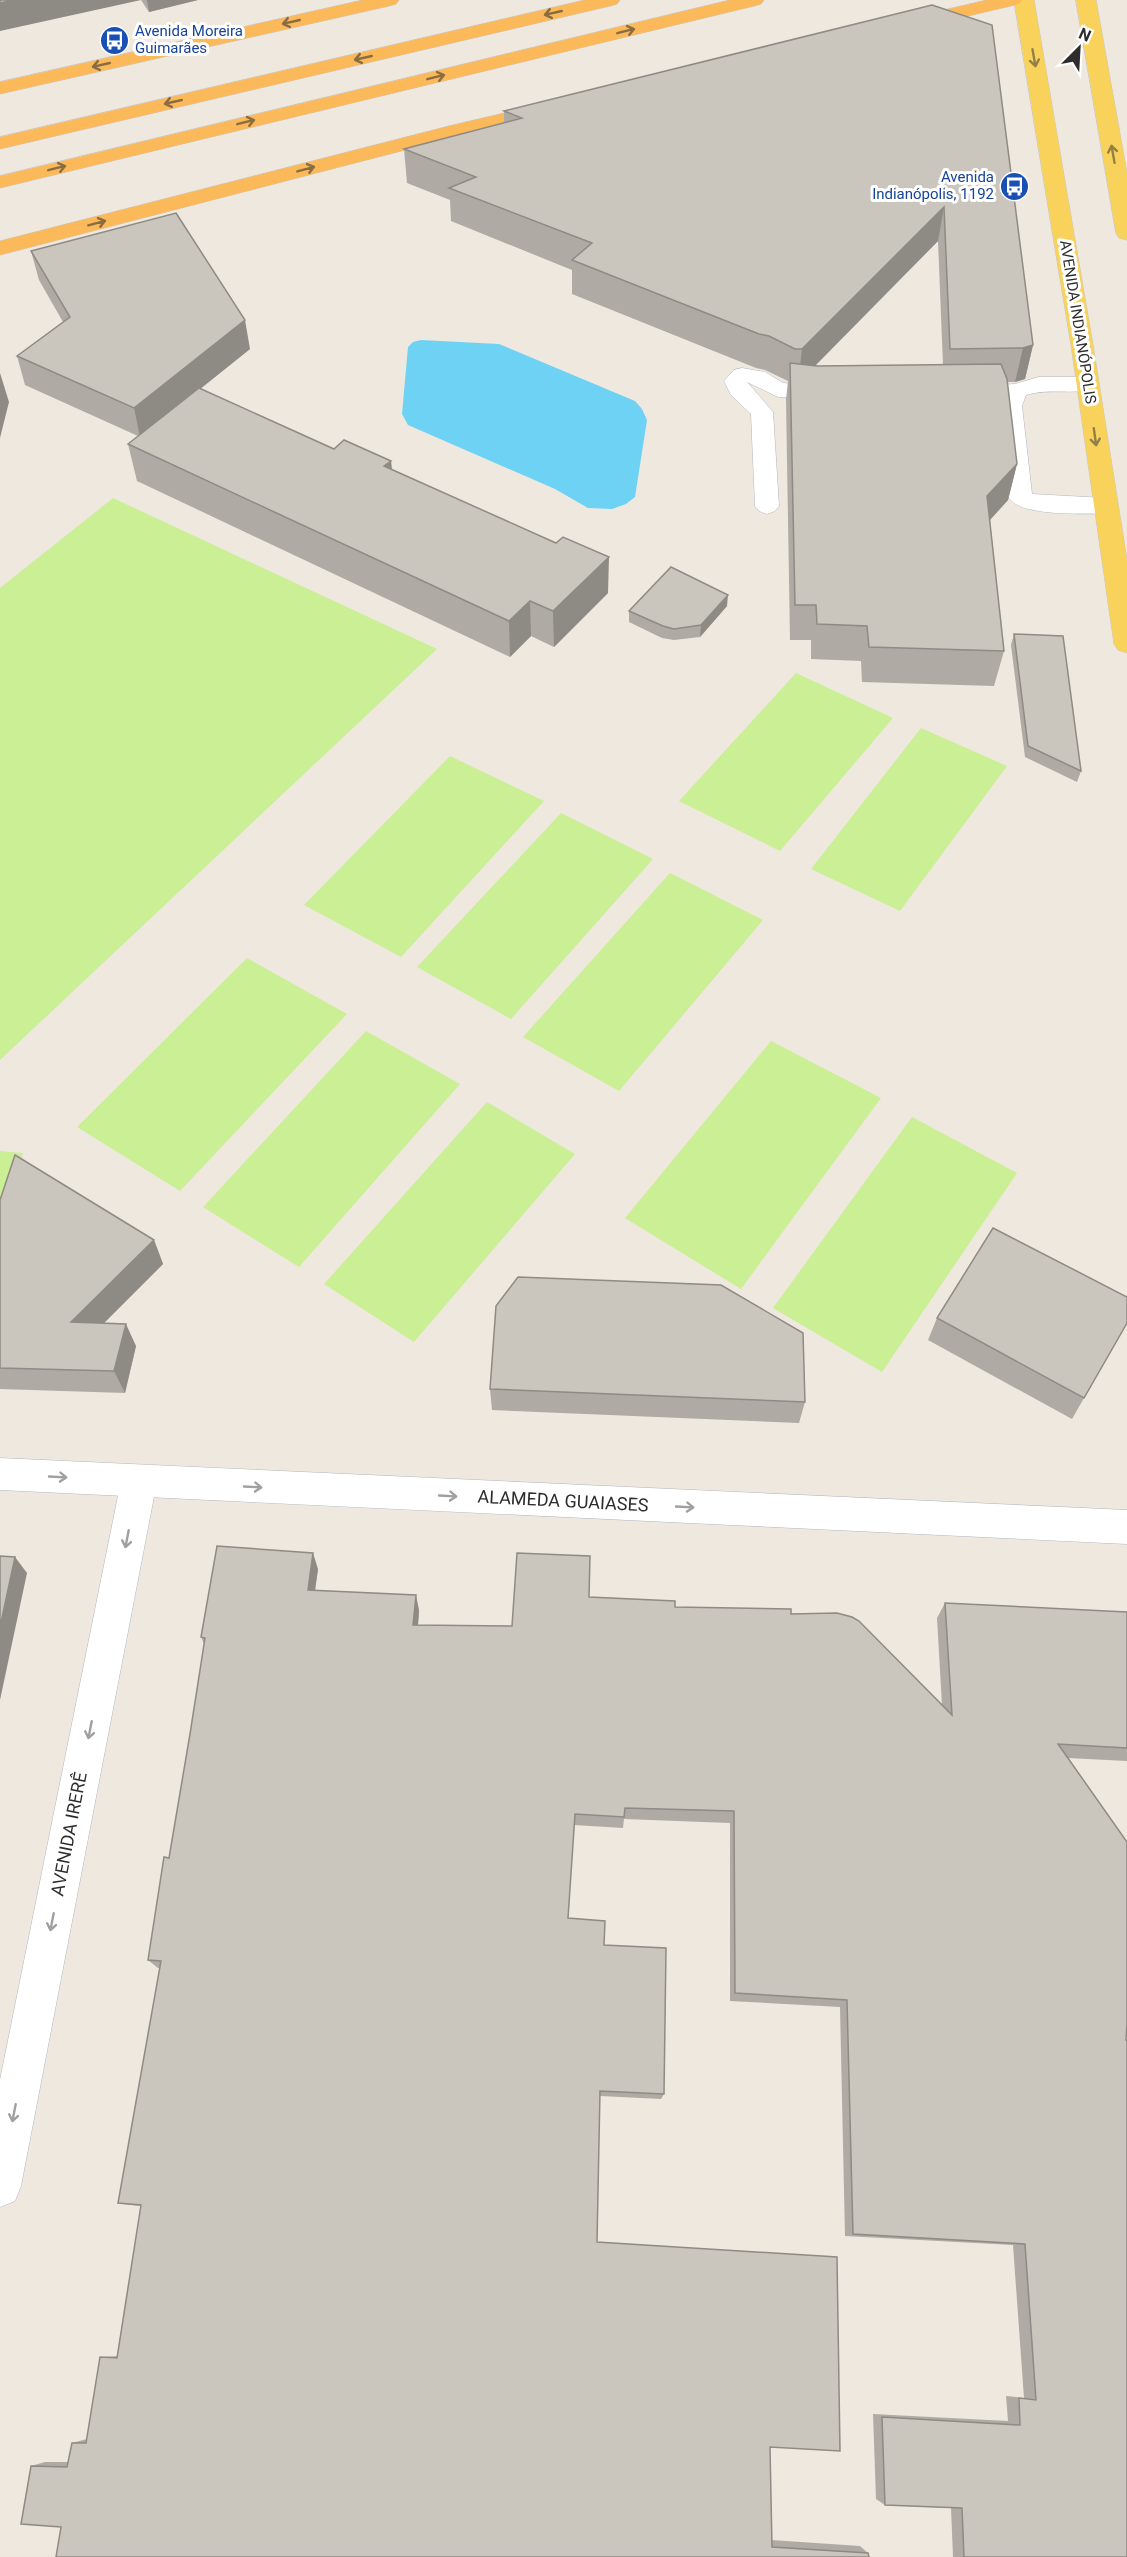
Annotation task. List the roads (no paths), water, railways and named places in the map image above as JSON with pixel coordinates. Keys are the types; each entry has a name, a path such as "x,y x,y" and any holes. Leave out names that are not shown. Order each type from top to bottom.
{"highway":[{"path":"0,88 389,0"},
{"path":"0,143 610,0"},
{"path":"0,182 754,0"},
{"path":"957,0 933,15 903,26 1012,0"},
{"path":"0,248 460,129 565,105"}],"main road":[{"name":"AVENIDA INDIANÓPOLIS","path":"1024,0 1088,384 1127,644"},
{"path":"1086,0 1127,233"}],"street":[{"name":"ALAMEDA GUAIASES","path":"0,1474 1127,1527"},
{"name":"AVENIDA IRERÊ","path":"0,2186 139,1481"}],"lane":[{"path":"767,506 762,412 739,390 735,381 742,375 757,377 778,390 854,393"},
{"path":"945,392 1016,391 1040,384 1088,384"},
{"path":"1016,391 1011,406 1022,498 1032,503 1105,506"}],"water":[{"path":"421,340 499,344 635,401 647,420 635,497 626,504 612,509 588,508 555,489 408,425 402,414 408,347 413,342"}],"place":[{"name":"Avenida Moreira Guimarães","path":"114,40"},
{"name":"Avenida Indianópolis, 1192","path":"1015,186"}]}
